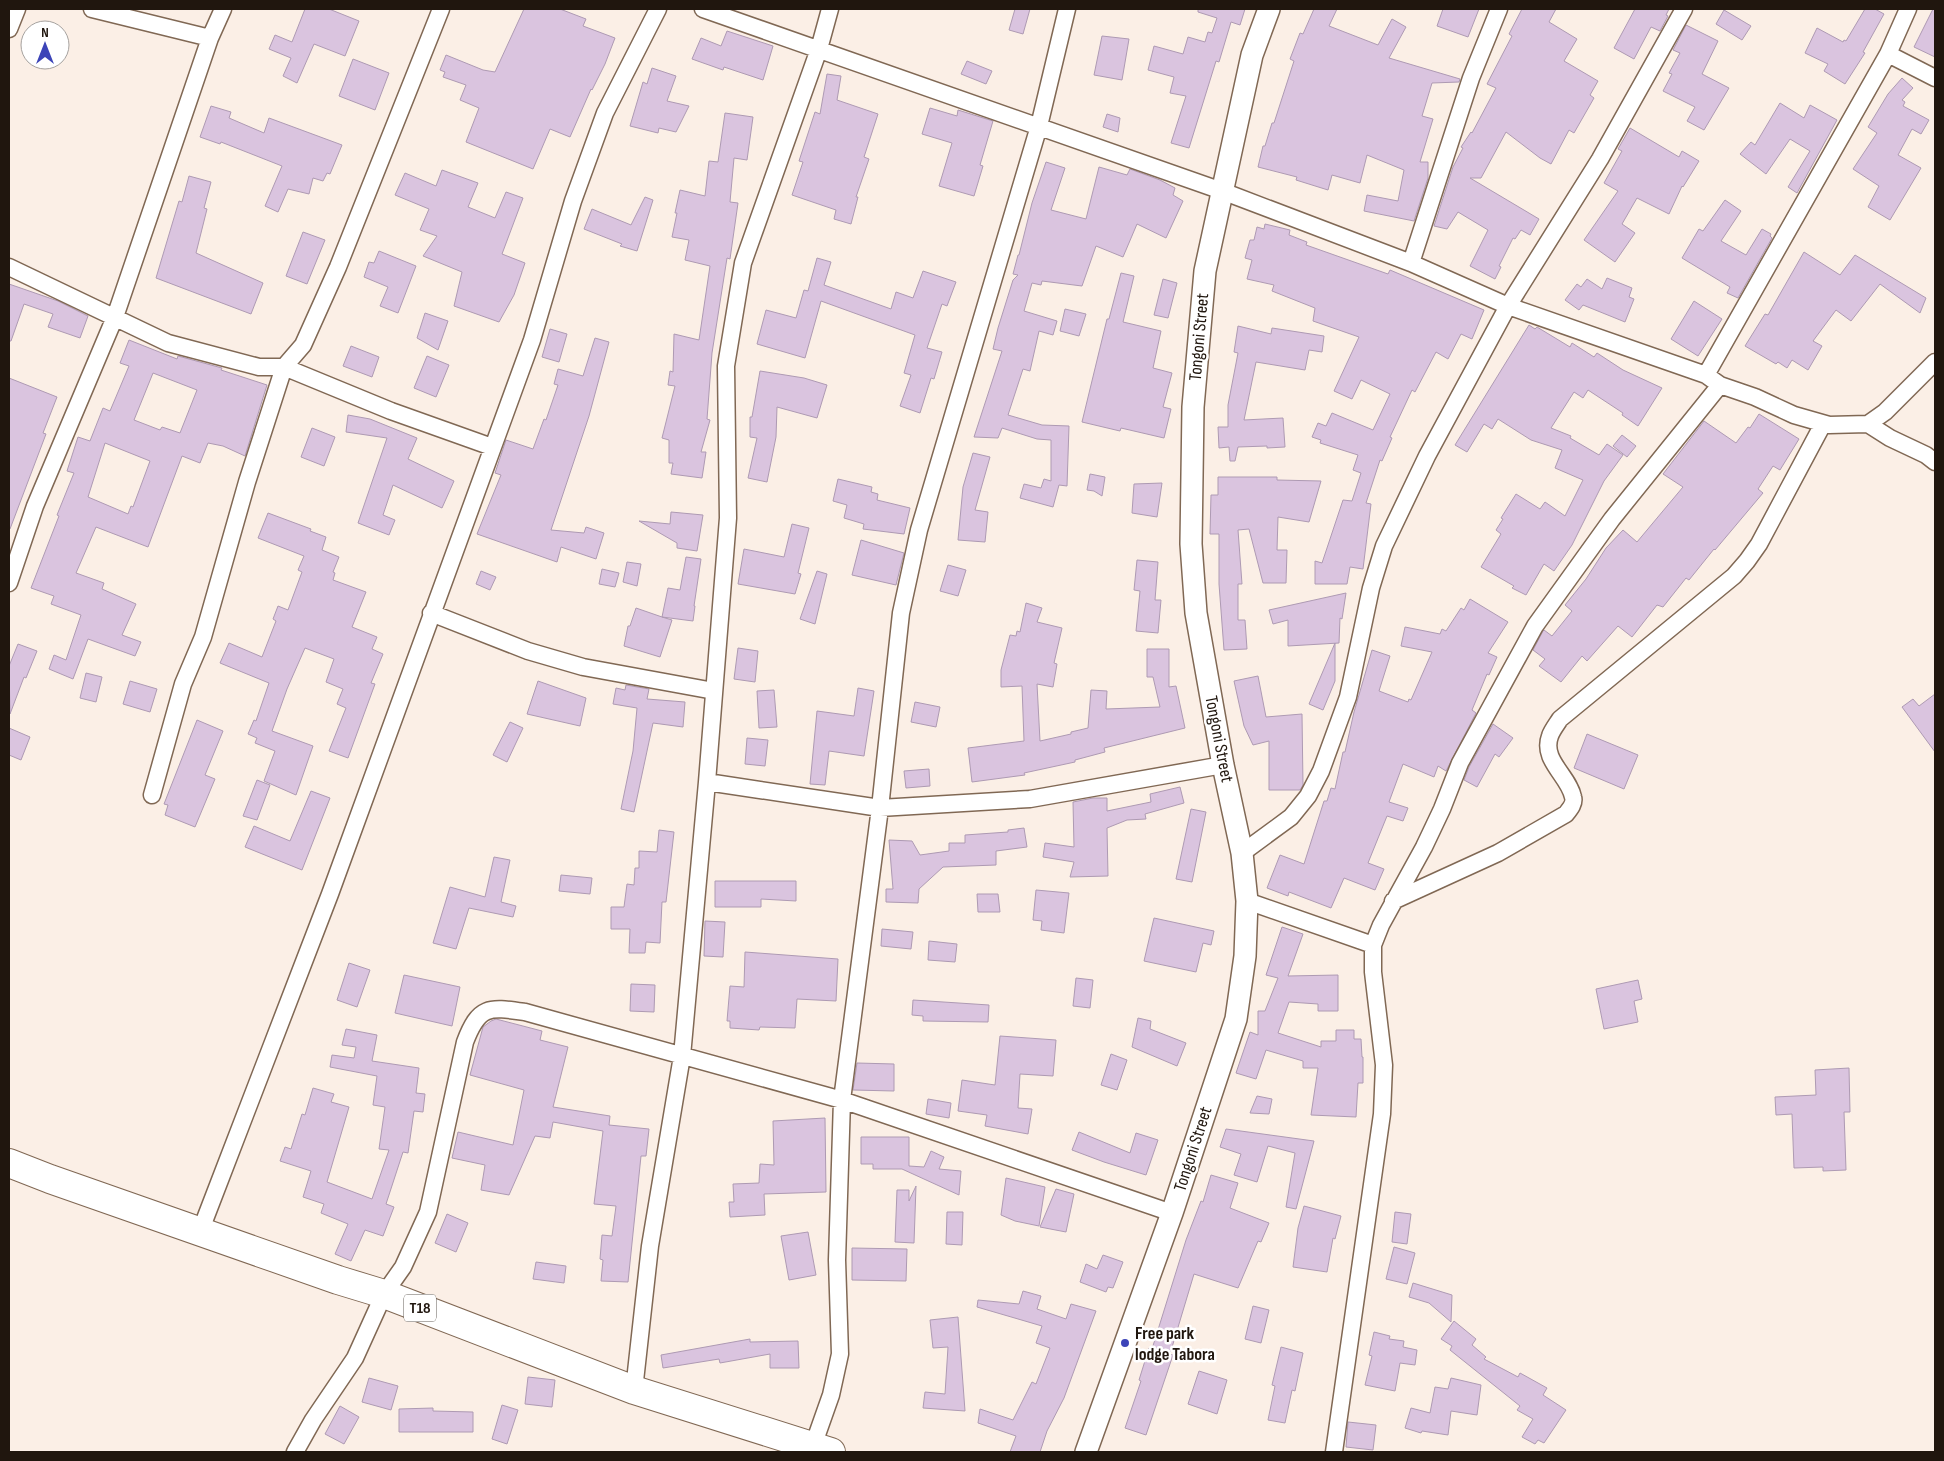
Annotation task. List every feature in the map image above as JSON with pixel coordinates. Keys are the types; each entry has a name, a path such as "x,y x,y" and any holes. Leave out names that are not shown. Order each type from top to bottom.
{"highway":[{"name":"T18","path":"9,1163 200,1232 384,1294 634,1390 822,1449"}],"street":[{"path":"9,29 17,9"},
{"path":"92,9 210,38"},
{"path":"9,583 35,506 115,317 210,38 223,9"},
{"path":"152,795 183,684 203,636 247,482 284,367 304,345 441,9"},
{"path":"200,1232 330,894 532,340 572,201 602,122 658,9"},
{"path":"703,9 1222,191 1412,263 1508,306 1706,375 1720,385 1755,397 1794,415 1829,425 1868,424 1890,438 1926,455 1935,462"},
{"path":"634,1390 650,1246 682,1056 707,782 728,518 726,366 743,263 819,49 830,9"},
{"path":"822,1449 840,1354 837,1260 842,1100 880,808 901,613 919,530 1039,126 1067,9"},
{"name":"Tongoni Street","path":"1086,1452 1172,1213 1236,1019 1245,956 1247,900 1242,852 1196,613 1191,544 1193,406 1205,271 1252,55 1269,9"},
{"path":"1412,263 1471,78 1499,9"},
{"path":"1242,852 1291,817 1308,796 1321,771 1348,697 1371,588 1384,546 1428,456 1508,306 1600,159 1684,9"},
{"path":"1706,375 1888,54 1908,9"},
{"path":"1888,54 1935,78"},
{"path":"9,266 168,343 200,353 259,367 284,367 391,411 492,447"},
{"path":"1868,424 1884,412 1935,362"},
{"path":"1334,1452 1382,1114 1384,1065 1372,972 1372,945 1393,901 1424,847 1442,809 1460,763 1535,626 1612,519 1720,385"},
{"path":"1393,901 1498,852 1566,814 1574,797 1551,757 1549,744 1550,737 1560,719 1734,576 1759,544 1823,424"},
{"path":"431,613 528,651 565,662 714,691"},
{"path":"707,782 880,808 1030,799 1224,765"},
{"path":"1247,900 1372,945"},
{"path":"295,1452 313,1420 355,1358 384,1294 404,1267 428,1212 466,1042 472,1025 478,1016 497,1008 525,1012 842,1100 1172,1213"}],"building":[{"path":"305,9 329,9 359,21 345,56 314,44 297,83 283,76 291,58 269,49 275,35 292,42"},
{"path":"524,9 560,9 586,19 583,26 615,38 605,64 591,89 570,137 550,129 533,169 466,142 479,108 460,100 466,85 443,77 445,72 440,70 446,55 483,70 495,72"},
{"path":"1015,9 1030,9 1023,34 1009,30"},
{"path":"1198,9 1245,9 1240,25 1231,22 1219,62 1216,61 1189,148 1171,143 1186,96 1170,93 1174,77 1148,70 1154,46 1183,54 1188,37 1205,42 1208,32 1212,33 1217,18 1198,12"},
{"path":"1314,9 1337,9 1329,26 1378,45 1392,19 1406,27 1389,58 1460,79 1459,82 1432,83 1422,116 1433,119 1420,162 1428,162 1428,178 1414,221 1364,211 1367,195 1398,201 1404,170 1367,155 1360,183 1332,175 1328,190 1296,180 1297,177 1258,167 1263,146 1265,146 1272,123 1274,123 1294,61 1290,59 1300,33 1303,34"},
{"path":"1443,9 1479,9 1468,37 1437,26"},
{"path":"1522,9 1556,9 1549,22 1577,39 1564,61 1598,81 1590,95 1594,98 1574,133 1569,130 1551,164 1506,132 1481,178 1470,178 1539,219 1530,235 1521,230 1515,239 1513,238 1499,266 1501,267 1495,279 1470,266 1488,230 1458,212 1447,229 1434,226 1453,167 1463,148 1461,147 1472,133 1496,88 1487,84 1512,36 1509,34"},
{"path":"1635,9 1669,9 1666,15 1668,16 1660,31 1651,27 1634,59 1614,48"},
{"path":"1865,9 1875,9 1884,14 1863,52 1865,53 1845,84 1824,71 1828,64 1805,53 1817,28 1843,42 1844,40 1846,41"},
{"path":"1933,9 1935,9 1935,57 1914,47"},
{"path":"1724,10 1751,26 1742,40 1716,24"},
{"path":"1686,25 1718,41 1702,74 1729,88 1704,130 1687,121 1695,107 1663,91 1672,74 1669,73 1680,53 1673,50"},
{"path":"727,31 773,46 763,80 724,67 723,70 692,59 701,38 721,46"},
{"path":"1102,36 1129,39 1122,80 1094,75"},
{"path":"353,59 389,73 375,110 339,96"},
{"path":"967,61 992,71 986,84 961,74"},
{"path":"652,68 676,76 667,101 689,106 676,132 659,128 658,133 630,126 643,82 647,84"},
{"path":"827,74 841,76 837,100 878,114 864,157 869,159 856,197 858,197 851,224 834,219 836,210 792,195 803,162 799,161 815,112 820,114"},
{"path":"1902,78 1913,88 1902,100 1905,102 1903,106 1929,120 1921,134 1912,129 1898,155 1921,168 1890,220 1868,207 1879,186 1853,169 1877,133 1868,127 1888,94"},
{"path":"1780,103 1804,118 1810,105 1837,120 1797,193 1788,187 1810,151 1790,139 1766,174 1740,154 1751,142 1755,145"},
{"path":"211,106 231,112 229,118 264,133 269,118 342,145 330,174 327,173 323,181 313,178 309,194 288,189 278,212 265,206 282,166 221,142 220,144 200,137"},
{"path":"930,108 957,116 958,110 993,121 980,165 983,166 974,196 939,186 952,143 922,134"},
{"path":"725,113 753,117 747,160 734,158 730,202 738,203 730,259 727,258 712,353 707,419 710,420 701,452 706,452 702,478 671,474 673,463 669,463 669,440 662,438 675,386 668,385 670,371 673,372 674,334 699,340 710,266 685,260 689,240 672,237 680,190 705,196 709,161 718,162"},
{"path":"1107,114 1120,118 1118,132 1103,127"},
{"path":"1630,128 1679,157 1682,151 1699,161 1682,186 1669,214 1637,198 1622,224 1635,233 1615,262 1584,240 1618,191 1604,183 1622,151 1618,149"},
{"path":"1046,162 1065,168 1051,210 1086,219 1099,167 1127,175 1130,169 1160,180 1175,188 1173,195 1183,201 1166,238 1137,224 1123,257 1096,246 1082,286 1042,281 1041,285 1032,283 1024,311 1057,321 1053,335 1039,331 1030,371 1023,369 1008,415 1042,425 1069,426 1067,486 1059,485 1053,507 1020,498 1024,484 1041,488 1044,479 1051,481 1051,440 1037,439 1002,428 998,438 974,437 1002,351 993,349 1013,280 1018,275 1013,274 1032,203"},
{"path":"442,170 478,183 468,207 495,218 506,192 523,198 502,254 525,263 514,295 499,322 454,306 462,272 423,256 437,236 420,230 429,209 395,195 405,173 436,186"},
{"path":"189,176 211,182 204,208 207,209 196,253 263,283 251,314 156,278 179,201 182,202"},
{"path":"645,197 653,200 637,251 620,246 622,244 584,229 592,209 631,225"},
{"path":"1725,200 1741,211 1721,241 1746,255 1762,229 1771,234 1772,238 1738,298 1727,293 1730,287 1682,258 1699,229 1703,231"},
{"path":"1265,224 1290,230 1289,235 1307,242 1306,245 1388,274 1390,270 1484,310 1472,339 1461,334 1448,359 1436,352 1415,392 1412,390 1390,437 1392,438 1382,461 1380,460 1366,503 1371,504 1363,569 1350,567 1347,584 1315,584 1315,561 1322,563 1343,500 1352,501 1361,473 1353,470 1358,455 1320,443 1321,440 1312,437 1318,423 1326,426 1332,413 1373,430 1390,394 1361,380 1352,399 1334,391 1359,337 1313,321 1315,308 1272,291 1274,285 1247,279 1252,260 1245,258 1250,240 1254,240 1257,227 1264,229"},
{"path":"303,232 325,240 307,284 286,276"},
{"path":"379,251 416,266 398,313 380,306 388,287 364,277 369,262 374,263"},
{"path":"1804,252 1840,275 1855,255 1926,298 1920,313 1880,284 1851,321 1836,310 1813,341 1822,346 1808,370 1792,360 1787,368 1778,362 1776,364 1745,346 1765,314 1768,315"},
{"path":"817,258 831,262 824,285 891,309 896,292 913,298 923,271 956,282 947,306 942,304 927,348 942,352 934,379 931,378 920,413 900,406 911,375 904,373 915,335 821,301 805,358 757,344 766,310 796,318 804,290 808,291"},
{"path":"1121,273 1134,276 1123,322 1161,331 1153,368 1172,373 1163,407 1171,409 1164,438 1121,428 1120,431 1082,422 1107,319 1109,319"},
{"path":"1607,278 1632,288 1629,297 1634,299 1625,322 1583,305 1579,310 1565,300 1577,284 1581,287 1587,279 1602,289"},
{"path":"1163,279 1177,283 1168,318 1154,315"},
{"path":"9,284 58,301 88,316 80,338 48,327 53,314 24,304 11,341 9,341"},
{"path":"1694,301 1722,319 1698,356 1671,339"},
{"path":"1065,309 1086,314 1079,336 1060,331"},
{"path":"425,313 448,321 438,350 417,338"},
{"path":"1529,325 1535,329 1537,327 1570,347 1572,343 1594,357 1597,353 1623,370 1662,388 1638,426 1622,415 1623,413 1588,390 1583,398 1574,392 1551,428 1571,436 1570,438 1599,455 1607,444 1623,455 1604,481 1572,545 1554,571 1544,564 1526,595 1481,567 1501,534 1496,530 1503,519 1501,518 1516,494 1540,509 1545,502 1565,516 1583,480 1555,468 1562,450 1531,440 1498,419 1492,429 1484,424 1467,452 1455,445"},
{"path":"1238,326 1271,334 1272,328 1324,336 1322,352 1309,350 1305,370 1256,362 1244,420 1283,418 1285,447 1238,447 1235,461 1230,461 1229,447 1219,448 1218,427 1228,427 1228,405 1238,353 1234,352"},
{"path":"550,329 567,334 559,362 542,357"},
{"path":"595,338 609,342 589,416 551,530 584,533 586,527 604,533 596,559 561,547 557,562 477,534 501,475 495,473 506,440 533,449 544,419 546,420 558,385 554,384 558,369 583,376"},
{"path":"129,340 177,359 178,356 222,368 221,370 267,385 245,456 223,446 208,443 200,463 182,456 148,547 96,527 76,573 104,583 102,589 136,604 122,635 141,642 135,656 88,639 73,679 49,669 54,655 66,660 81,615 51,604 54,596 31,588 74,473 67,471 78,437 90,441 103,408 110,411 129,366 120,363","holes":["153,373 197,390 180,433 162,427 160,430 134,420","105,443 150,461 133,507 131,506 128,514 88,497"]},
{"path":"351,346 379,357 372,377 343,366"},
{"path":"427,356 449,365 436,397 414,388"},
{"path":"760,371 804,378 827,385 817,418 777,407 776,437 767,482 748,478 757,438 750,437 750,417 752,417"},
{"path":"9,378 57,397 43,433 46,434 10,529 9,529"},
{"path":"1759,414 1799,439 1780,470 1773,466 1758,489 1763,493 1689,580 1686,578 1663,607 1657,605 1632,637 1618,626 1587,661 1582,656 1561,682 1539,666 1545,659 1533,650 1543,631 1552,636 1572,611 1565,605 1586,579 1606,548 1623,530 1637,542 1683,487 1663,474 1704,421 1736,443 1748,427 1750,428"},
{"path":"348,415 370,419 417,438 408,459 454,481 442,508 393,485 383,515 395,520 389,535 358,523 387,438 346,432"},
{"path":"312,428 335,437 324,466 301,457"},
{"path":"1622,435 1636,446 1627,457 1613,446"},
{"path":"973,453 990,457 975,510 988,512 985,542 958,540 963,487"},
{"path":"1090,474 1105,477 1102,496 1094,491 1087,490"},
{"path":"1218,477 1277,477 1277,480 1321,481 1309,522 1278,517 1277,550 1287,550 1286,583 1263,583 1249,529 1238,530 1242,584 1238,584 1238,620 1245,620 1247,649 1224,650 1219,584 1219,534 1210,534 1211,495 1218,495"},
{"path":"838,479 872,487 871,492 878,494 877,500 910,508 904,534 863,529 864,524 844,518 847,505 833,501"},
{"path":"1162,483 1157,517 1132,513 1134,484"},
{"path":"671,512 703,515 697,551 677,548 677,543 639,521 670,524"},
{"path":"268,513 311,529 310,531 326,537 322,550 339,557 333,572 335,573 333,580 366,592 352,627 377,637 372,649 383,654 371,683 375,684 348,758 329,751 346,708 337,704 343,689 326,682 334,659 305,648 287,689 272,731 313,746 296,795 264,781 275,751 255,743 257,738 248,734 254,720 256,721 269,683 220,663 229,643 262,657 276,621 273,619 278,606 288,610 302,572 298,570 304,556 258,538"},
{"path":"792,524 809,528 798,573 801,574 795,594 738,584 744,549 784,557"},
{"path":"861,540 904,553 896,585 852,575"},
{"path":"686,557 701,559 693,621 662,617 668,588 680,590"},
{"path":"1137,560 1158,562 1155,600 1161,600 1158,633 1136,631 1140,591 1134,590"},
{"path":"627,562 641,564 637,586 623,582"},
{"path":"948,565 966,570 958,596 940,591"},
{"path":"602,569 619,573 615,587 599,584"},
{"path":"481,571 496,577 490,590 476,584"},
{"path":"817,571 827,574 815,624 800,619"},
{"path":"1346,593 1342,619 1340,618 1339,643 1288,646 1288,620 1273,624 1269,610"},
{"path":"1470,599 1508,622 1488,653 1497,657 1489,675 1487,674 1472,710 1476,713 1446,771 1438,766 1434,777 1403,764 1389,802 1408,808 1403,821 1387,816 1368,863 1384,869 1375,890 1344,878 1331,908 1289,892 1288,896 1267,888 1280,855 1304,864 1324,801 1327,801 1331,788 1335,789 1343,752 1345,752 1354,712 1372,650 1390,656 1379,691 1408,702 1409,699 1411,700 1432,652 1401,646 1405,627 1440,634 1442,629 1446,631 1461,608 1464,610"},
{"path":"1026,603 1042,608 1037,622 1062,628 1054,663 1057,664 1053,687 1037,684 1040,741 1088,728 1091,690 1107,691 1106,709 1160,707 1153,677 1147,677 1147,649 1169,649 1169,687 1176,686 1185,728 1104,748 1105,752 1075,760 1075,762 1024,773 1025,775 972,782 968,748 1024,741 1022,686 1001,687 1001,670 1010,635 1016,636 1017,631 1020,632"},
{"path":"636,608 672,620 660,657 624,646 628,626 630,626"},
{"path":"1335,643 1335,681 1323,710 1309,704"},
{"path":"18,644 37,651 26,678 24,677 10,714 9,666"},
{"path":"738,648 758,651 755,682 734,679"},
{"path":"86,673 102,677 96,702 80,698"},
{"path":"1258,676 1266,717 1302,714 1303,785 1300,790 1269,790 1269,741 1253,745 1244,726 1234,681"},
{"path":"130,681 157,689 150,712 123,704"},
{"path":"538,681 586,698 580,726 527,714"},
{"path":"626,685 649,689 647,699 685,702 683,727 653,723 634,812 621,809 633,751 637,708 613,704 616,688 625,690"},
{"path":"858,688 874,691 864,756 829,751 825,785 810,784 817,711 854,716"},
{"path":"774,690 777,727 759,728 757,691"},
{"path":"1935,694 1935,752 1902,707 1913,699 1919,706"},
{"path":"915,702 940,707 936,727 911,722"},
{"path":"197,720 223,731 205,775 215,779 195,827 165,815 168,805 164,804"},
{"path":"510,722 523,728 507,762 493,755"},
{"path":"1493,724 1513,738 1499,757 1495,754 1477,787 1464,780 1469,767"},
{"path":"9,728 30,737 21,760 9,755"},
{"path":"1587,734 1638,755 1624,789 1574,768"},
{"path":"747,738 768,740 765,766 745,764"},
{"path":"929,769 930,786 906,788 904,771"},
{"path":"257,780 270,785 257,820 243,816"},
{"path":"1180,787 1184,803 1145,814 1146,819 1127,820 1107,828 1108,876 1070,877 1074,862 1043,857 1045,843 1074,847 1073,802 1093,798 1107,798 1107,811 1151,802 1150,794"},
{"path":"311,791 330,798 302,870 245,847 254,826 290,841"},
{"path":"1191,809 1206,812 1192,882 1176,879"},
{"path":"1024,828 1027,847 996,851 996,865 943,867 919,889 918,903 886,902 886,889 893,889 889,840 912,841 920,855 949,851 949,843 965,843 965,835 1008,832 1008,830"},
{"path":"659,830 674,832 666,902 662,902 660,943 646,942 645,953 629,953 630,929 611,929 611,907 624,907 627,884 634,885 635,868 639,868 639,851 657,852"},
{"path":"494,857 510,860 501,902 516,906 513,917 469,908 456,949 433,943 450,887 485,897"},
{"path":"561,875 592,878 590,894 559,891"},
{"path":"715,881 796,881 796,901 761,899 761,907 715,907"},
{"path":"1036,890 1069,893 1064,933 1041,930 1042,921 1033,920"},
{"path":"977,894 998,894 1000,912 978,912"},
{"path":"1154,918 1214,931 1211,945 1203,943 1196,972 1144,961"},
{"path":"705,921 725,922 723,957 704,956"},
{"path":"1282,927 1303,934 1288,976 1338,975 1338,1011 1318,1011 1318,1004 1289,1002 1278,1033 1321,1047 1321,1041 1336,1041 1336,1030 1354,1030 1354,1039 1361,1039 1363,1057 1363,1083 1358,1083 1356,1117 1311,1115 1318,1068 1303,1068 1303,1061 1266,1050 1256,1079 1236,1073 1250,1032 1258,1035 1258,1011 1265,1011 1278,978 1266,975"},
{"path":"882,929 913,932 911,949 881,946"},
{"path":"929,941 957,944 955,962 928,960"},
{"path":"745,952 838,959 836,1001 797,999 795,1028 760,1027 759,1030 730,1028 730,1021 727,1021 730,986 744,987"},
{"path":"349,963 370,970 357,1007 337,1000"},
{"path":"404,975 460,987 452,1026 395,1013"},
{"path":"1076,978 1093,980 1090,1008 1073,1006"},
{"path":"1638,980 1642,999 1634,1001 1638,1022 1604,1029 1596,989"},
{"path":"631,984 655,985 654,1012 630,1011"},
{"path":"913,1000 989,1005 988,1022 923,1021 923,1016 912,1015"},
{"path":"1138,1018 1151,1021 1150,1029 1186,1043 1177,1066 1132,1047"},
{"path":"496,1019 542,1031 540,1040 568,1047 553,1107 610,1116 609,1125 649,1129 646,1156 641,1156 628,1282 601,1281 603,1260 600,1259 602,1235 612,1236 616,1206 594,1204 603,1131 553,1122 550,1138 535,1136 509,1195 481,1190 485,1165 452,1158 458,1132 513,1145 524,1090 470,1075 483,1027"},
{"path":"346,1029 377,1035 372,1061 419,1068 416,1093 425,1094 423,1112 414,1111 408,1153 403,1152 386,1204 394,1207 383,1236 365,1230 351,1261 335,1254 348,1224 321,1213 324,1204 303,1197 311,1171 280,1161 285,1147 291,1149 302,1114 305,1115 313,1088 334,1094 331,1102 349,1107 327,1182 372,1199 389,1150 379,1149 385,1107 373,1105 377,1076 330,1067 332,1055 354,1058 356,1047 342,1045"},
{"path":"1000,1036 1056,1040 1053,1076 1020,1074 1018,1108 1032,1109 1028,1134 985,1126 987,1115 958,1111 962,1080 995,1085"},
{"path":"1111,1054 1127,1060 1117,1090 1101,1085"},
{"path":"857,1063 894,1064 894,1091 853,1090"},
{"path":"1849,1068 1850,1112 1844,1112 1846,1170 1823,1171 1823,1167 1794,1168 1792,1114 1776,1115 1775,1097 1816,1095 1815,1070"},
{"path":"1257,1096 1272,1099 1269,1114 1250,1113"},
{"path":"928,1099 951,1103 949,1118 926,1114"},
{"path":"825,1118 826,1192 764,1194 765,1215 730,1217 729,1202 734,1202 733,1184 759,1183 760,1164 774,1165 773,1121"},
{"path":"1226,1129 1314,1141 1296,1209 1286,1207 1295,1153 1268,1146 1257,1182 1234,1175 1241,1154 1220,1147"},
{"path":"1079,1132 1130,1153 1136,1133 1158,1140 1146,1175 1072,1150"},
{"path":"861,1137 909,1137 909,1166 924,1167 931,1151 944,1157 939,1169 961,1171 959,1195 902,1169 873,1169 873,1164 861,1164"},
{"path":"1211,1175 1238,1183 1230,1208 1269,1223 1261,1242 1258,1241 1238,1288 1194,1274 1170,1354 1173,1355 1146,1435 1125,1428 1141,1381 1139,1380 1149,1348 1152,1349 1186,1240 1201,1201 1203,1202"},
{"path":"1006,1178 1045,1187 1039,1226 1015,1221 1001,1215"},
{"path":"916,1186 914,1243 895,1242 897,1190 909,1190 909,1201"},
{"path":"1056,1189 1074,1194 1066,1232 1040,1227"},
{"path":"1304,1206 1341,1216 1335,1239 1333,1238 1327,1272 1293,1267 1298,1228"},
{"path":"947,1212 963,1212 962,1245 946,1244"},
{"path":"1395,1212 1411,1214 1407,1244 1392,1242"},
{"path":"447,1214 468,1223 456,1252 435,1243"},
{"path":"808,1232 816,1275 789,1280 781,1236"},
{"path":"1394,1247 1415,1253 1407,1284 1386,1279"},
{"path":"852,1248 907,1249 906,1281 852,1280"},
{"path":"1103,1255 1123,1262 1113,1288 1108,1287 1106,1292 1080,1282 1086,1264 1097,1269"},
{"path":"536,1262 566,1266 564,1283 533,1279"},
{"path":"1413,1283 1452,1295 1451,1322 1429,1303 1409,1297"},
{"path":"1023,1291 1041,1296 1037,1309 1066,1319 1071,1304 1096,1311 1064,1398 1047,1431 1040,1452 1010,1452 1016,1436 978,1423 980,1409 1013,1420 1032,1382 1036,1384 1050,1348 1036,1343 1042,1326 977,1307 978,1300 1019,1304"},
{"path":"1253,1306 1269,1310 1261,1343 1245,1339"},
{"path":"958,1317 965,1411 923,1408 925,1392 945,1394 948,1347 933,1348 930,1320"},
{"path":"1454,1321 1476,1339 1472,1345 1486,1357 1484,1359 1518,1377 1520,1373 1547,1388 1543,1395 1566,1410 1544,1443 1538,1440 1535,1444 1522,1437 1533,1419 1517,1410 1520,1406 1450,1350 1452,1346 1441,1339"},
{"path":"1374,1332 1390,1336 1389,1339 1404,1341 1403,1347 1417,1350 1415,1365 1400,1363 1395,1391 1365,1385 1372,1356 1369,1355"},
{"path":"750,1339 750,1342 798,1341 799,1368 770,1368 770,1354 720,1363 719,1359 663,1368 661,1355"},
{"path":"1281,1347 1303,1353 1295,1391 1292,1390 1285,1423 1268,1420 1275,1386 1272,1385"},
{"path":"1199,1371 1227,1380 1217,1414 1188,1404"},
{"path":"528,1377 555,1380 552,1407 525,1404"},
{"path":"369,1378 398,1386 391,1410 362,1402"},
{"path":"1451,1378 1481,1385 1477,1415 1451,1411 1448,1435 1422,1431 1421,1433 1405,1428 1411,1408 1430,1413 1435,1387 1448,1389"},
{"path":"502,1405 518,1410 507,1444 492,1439"},
{"path":"340,1406 359,1417 344,1444 325,1434"},
{"path":"433,1408 433,1411 473,1412 473,1432 399,1432 399,1409"},
{"path":"1348,1422 1376,1425 1373,1450 1346,1447"}],"place":[{"name":"Free park lodge Tabora","path":"1125,1343"}]}
